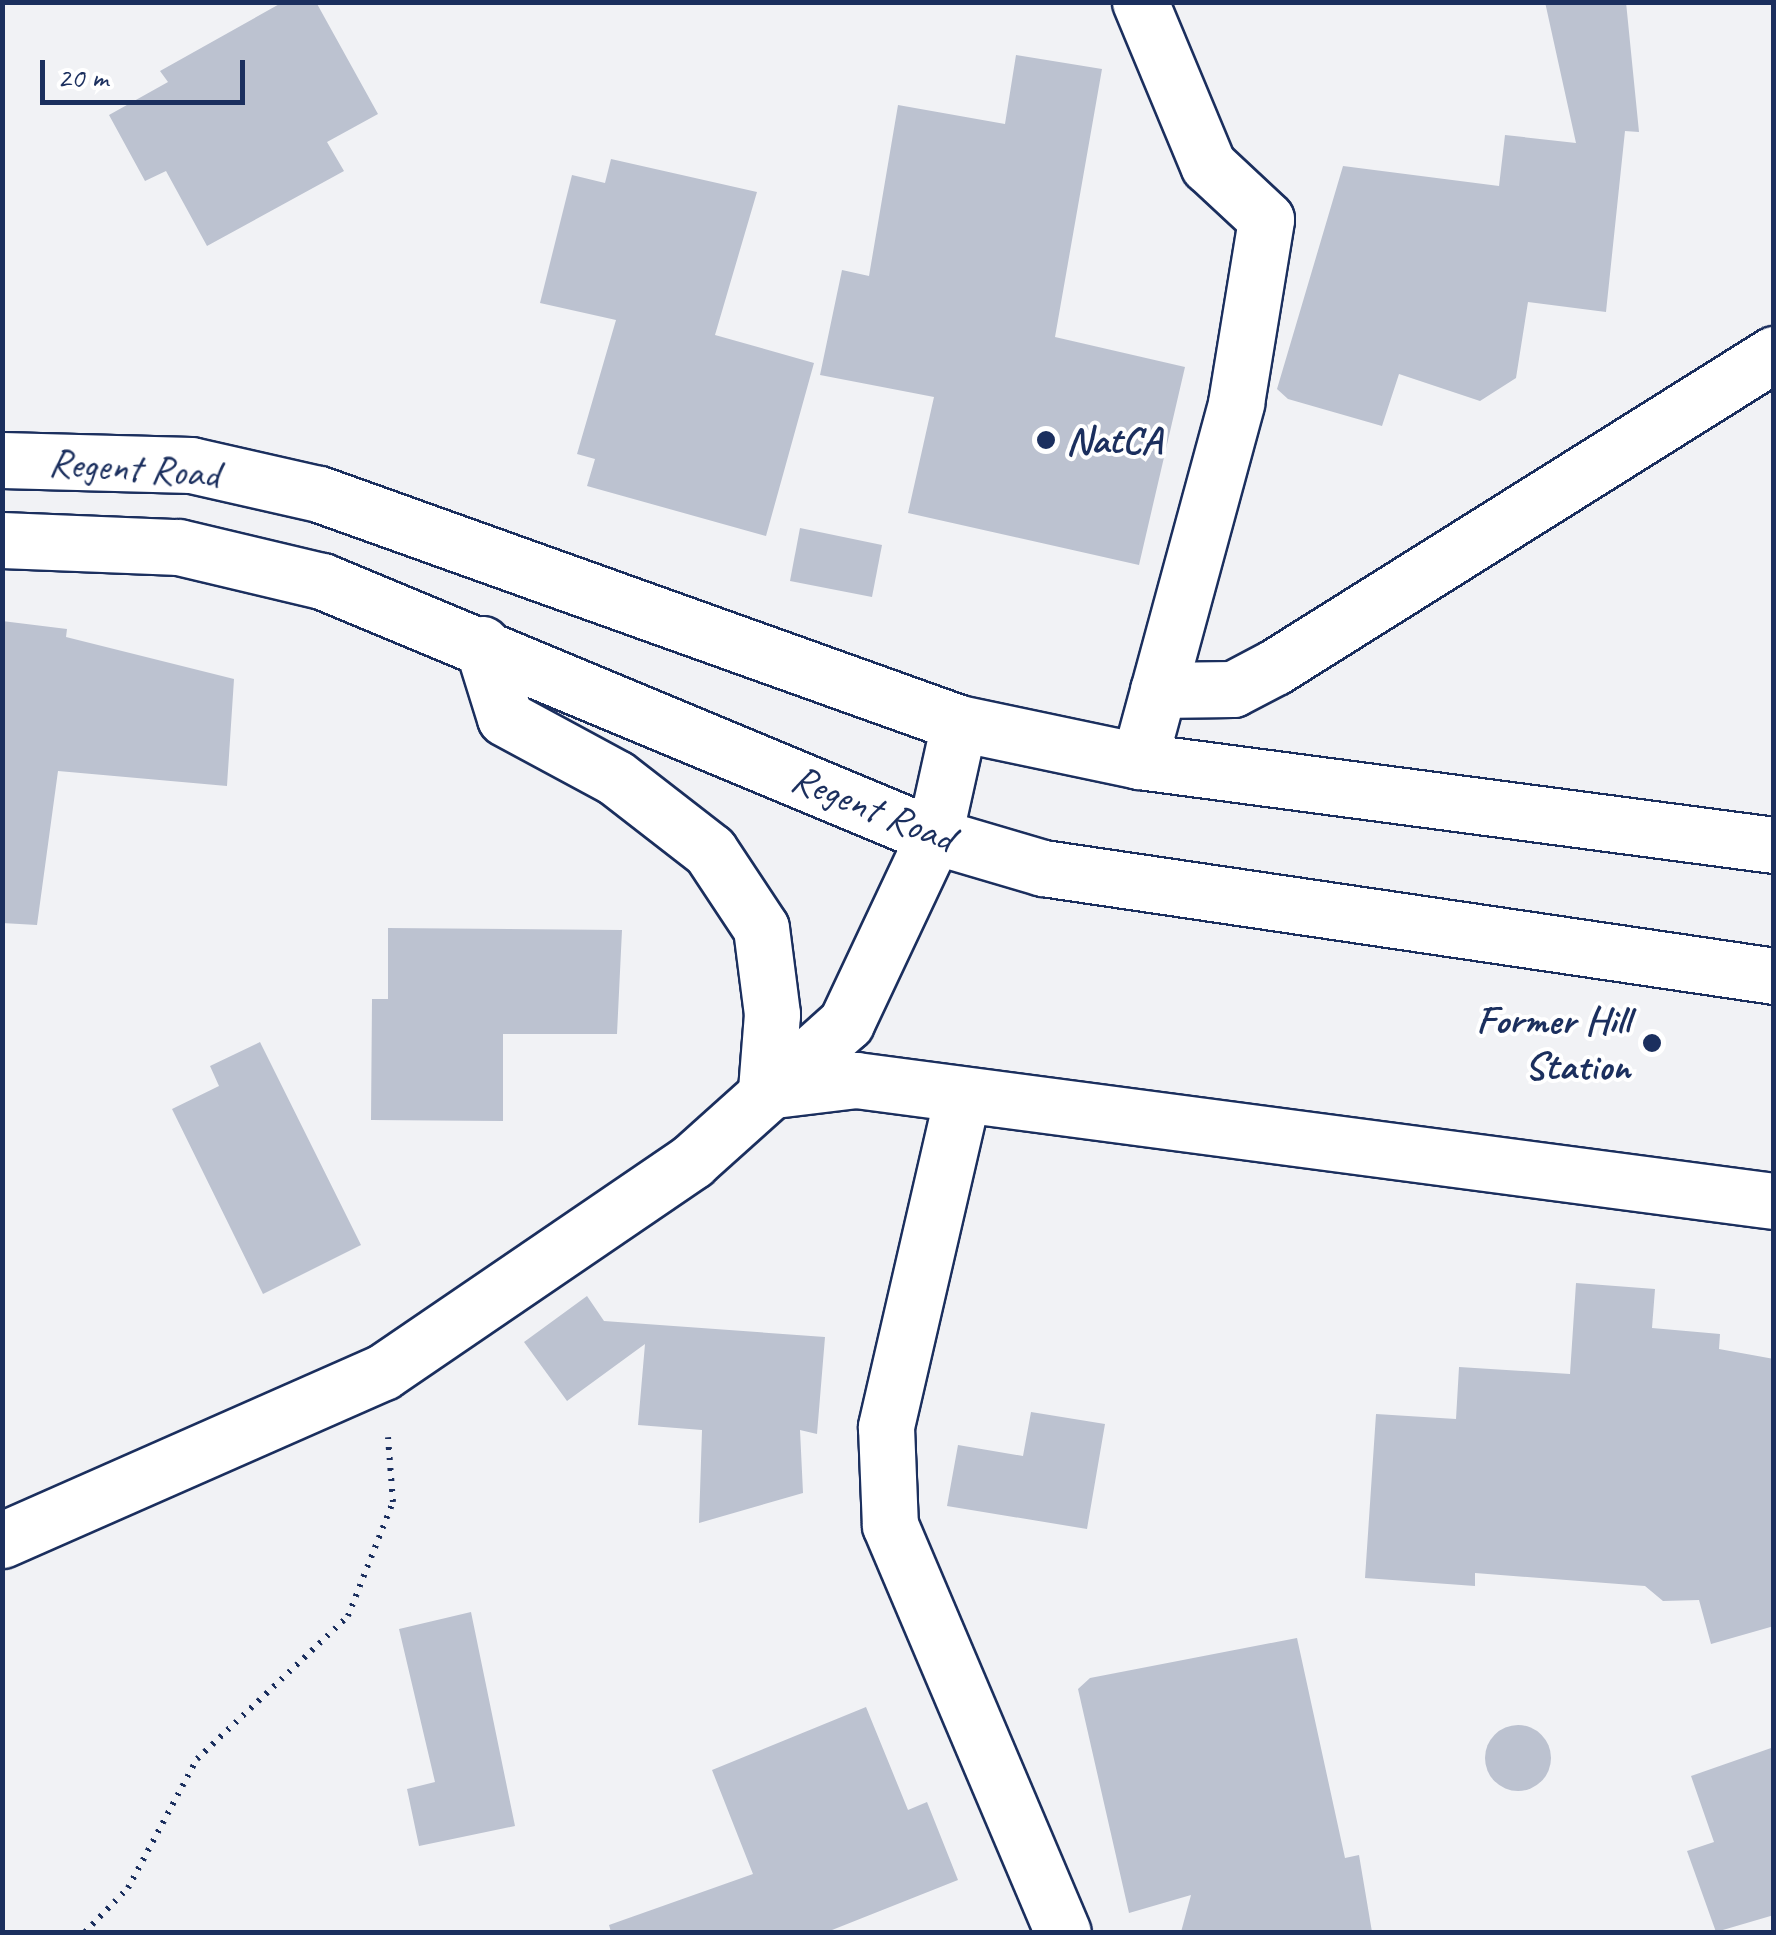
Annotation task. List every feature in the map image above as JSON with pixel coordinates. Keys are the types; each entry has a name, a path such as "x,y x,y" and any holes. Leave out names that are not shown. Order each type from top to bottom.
{"street":[{"path":"1139,761 1236,403 1262,288 1266,219 1208,165 1140,2"},
{"path":"1158,690 1233,689 1275,667 1774,354"},
{"name":"Regent Road","path":"2,460 191,464 319,494 959,722 1139,761 1774,846"},
{"name":"Regent Road","path":"2,540 179,548 322,582 482,644 934,836 1133,886 1774,976"},
{"path":"482,644 505,718 616,778 710,851 761,928 772,1014 766,1091"},
{"path":"2,1540 382,1372 692,1161 846,1023 934,836 959,722"},
{"path":"766,1091 856,1080 1774,1201"},
{"path":"962,1096 886,1427 890,1525 1063,1932"}],"path":[{"path":"85,1932 128,1888 197,1759 348,1616 392,1502 382,1372"}],"building":[{"path":"283,2 316,2 378,114 327,142 344,171 207,246 166,171 145,181 109,115 168,82 160,71"},
{"path":"1545,2 1626,2 1639,132 1625,131 1606,312 1528,302 1516,378 1480,401 1399,374 1382,426 1288,399 1277,389 1343,166 1499,186 1505,135 1576,143"},
{"path":"1016,55 1102,69 1055,337 1185,367 1139,565 908,513 934,397 820,375 842,270 869,276 898,105 1005,124"},
{"path":"611,159 757,192 715,335 814,363 766,536 587,486 595,459 577,454 616,320 540,303 572,175 605,183"},
{"path":"800,528 882,545 872,597 790,581"},
{"path":"2,621 67,629 66,637 234,679 227,786 58,771 37,925 2,923"},
{"path":"388,928 622,930 617,1034 503,1034 503,1121 371,1120 372,999 388,999"},
{"path":"260,1042 361,1245 263,1294 172,1109 219,1086 210,1066"},
{"path":"1576,1283 1655,1289 1652,1328 1720,1334 1719,1349 1774,1359 1774,1626 1711,1644 1699,1600 1663,1601 1645,1586 1475,1573 1475,1586 1365,1578 1376,1414 1456,1419 1459,1367 1570,1374"},
{"path":"587,1296 604,1321 825,1337 817,1434 800,1430 803,1493 699,1523 702,1430 638,1425 645,1344 567,1401 524,1342"},
{"path":"1031,1412 1105,1424 1087,1529 947,1506 958,1445 1023,1456"},
{"path":"471,1612 515,1826 419,1846 407,1789 435,1782 399,1629"},
{"path":"1297,1638 1345,1858 1359,1855 1372,1932 1181,1932 1191,1895 1129,1913 1078,1689 1090,1678"},
{"path":"866,1707 908,1810 927,1802 958,1880 827,1932 611,1932 609,1925 753,1874 712,1770"},
{"path":"1518,1725 1542,1734 1551,1758 1542,1782 1518,1791 1494,1782 1485,1758 1494,1734"},
{"path":"1774,1747 1774,1915 1716,1932 1687,1851 1714,1842 1691,1776"}],"place":[{"name":"NatCA","path":"1046,440"},
{"name":"Former Hill Station","path":"1652,1043"}]}
